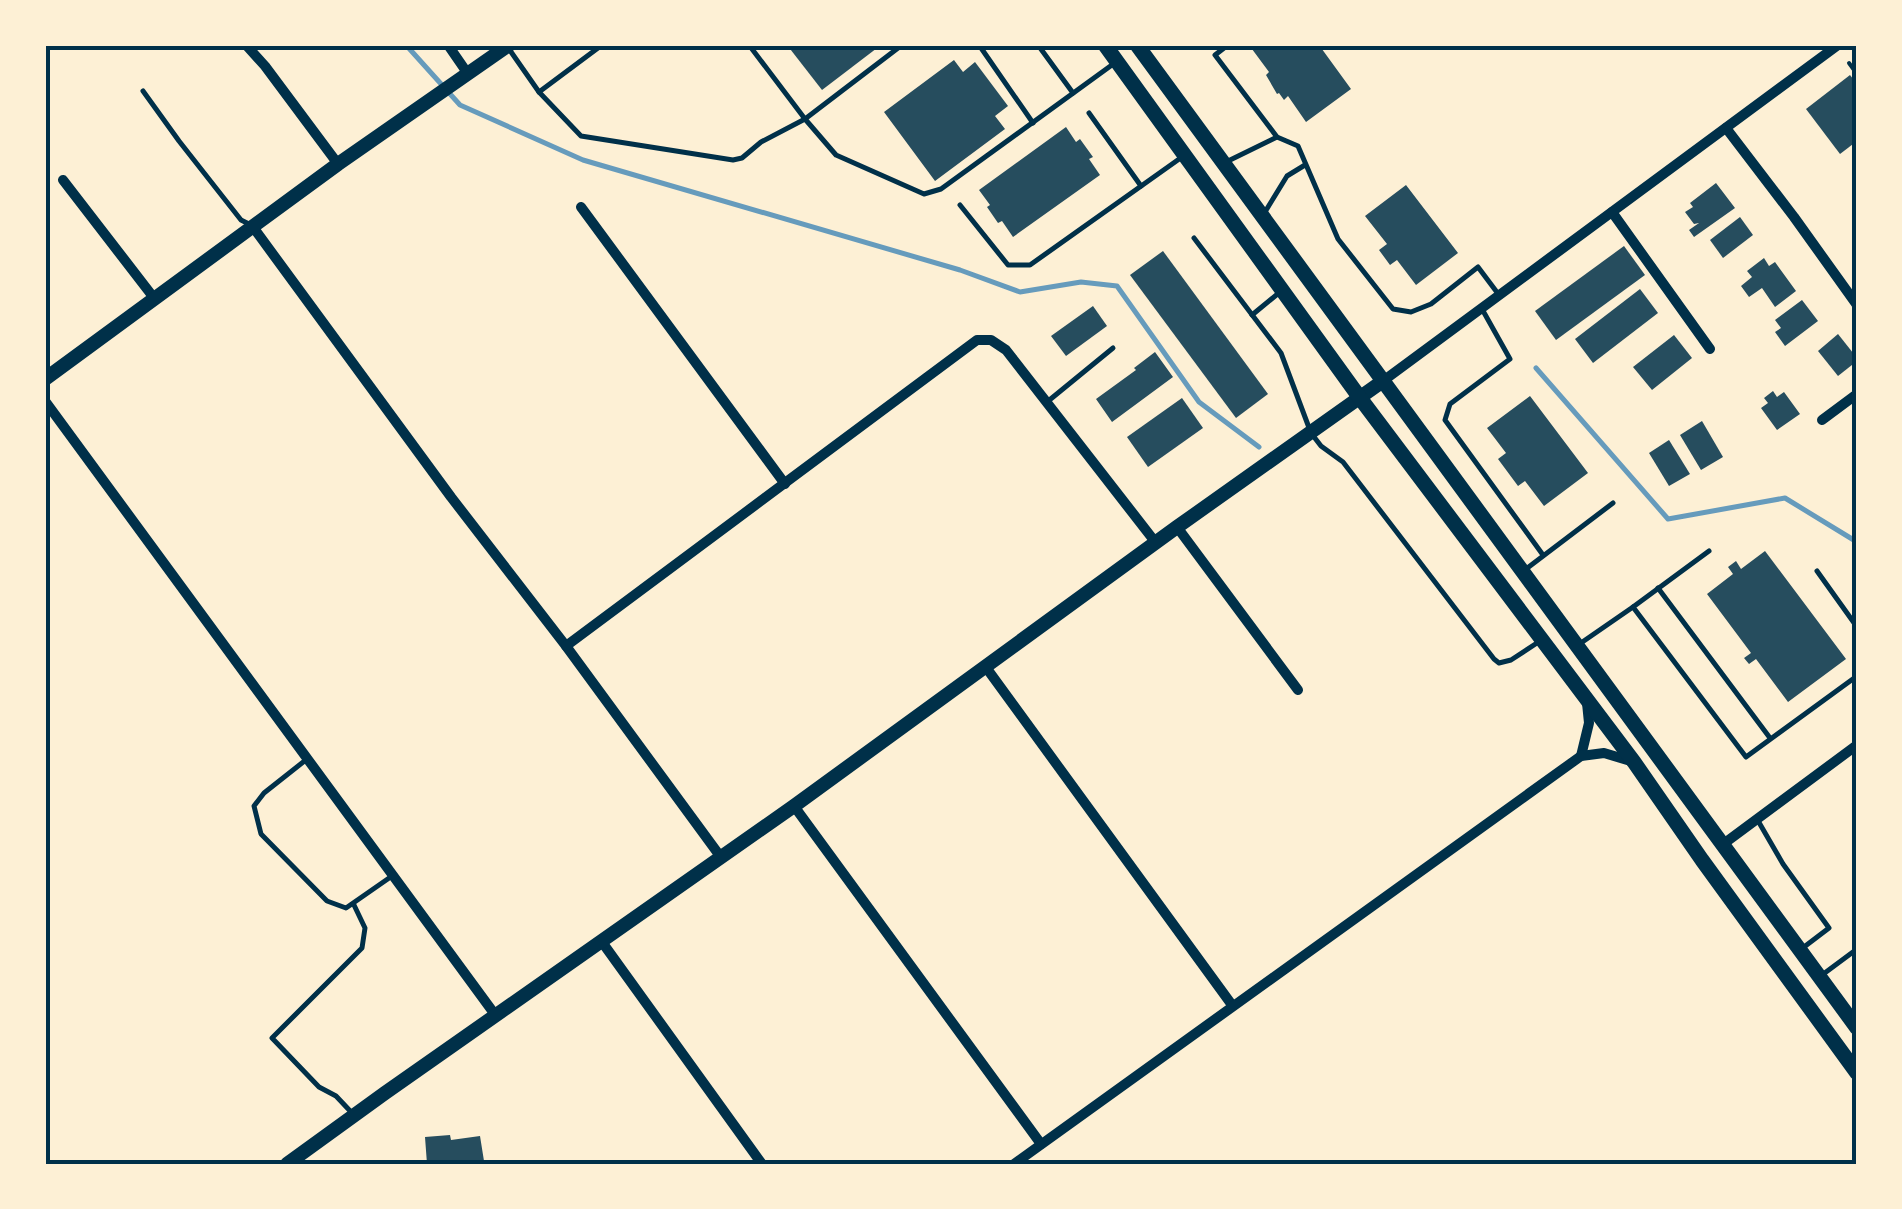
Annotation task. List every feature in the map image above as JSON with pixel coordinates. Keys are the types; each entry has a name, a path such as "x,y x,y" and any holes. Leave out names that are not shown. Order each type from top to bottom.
{"main road":[{"path":"1104,45 1360,398 1634,762 1857,1073"},
{"path":"1138,45 1857,1028"}],"street":[{"path":"246,45 338,164"},
{"path":"448,45 468,74"},
{"path":"287,1164 794,806 1360,398 1838,45"},
{"path":"45,380 338,164 508,46"},
{"path":"1726,128 1857,305"},
{"path":"63,180 154,298"},
{"path":"581,208 786,484"},
{"path":"1612,212 1710,349"},
{"path":"253,227 720,856"},
{"path":"566,646 976,340 1000,343 1156,543"},
{"path":"1822,420 1857,394"},
{"path":"45,401 496,1016"},
{"path":"1177,527 1298,690"},
{"path":"984,666 1232,1005"},
{"path":"1581,756 1588,723 1586,699"},
{"path":"1722,845 1857,746"},
{"path":"1014,1164 1581,756 1604,754 1634,762"},
{"path":"794,806 1041,1144"},
{"path":"602,942 762,1164"}],"lane":[{"path":"539,92 602,45"},
{"path":"749,45 836,155 924,194 941,189 1116,62"},
{"path":"508,46 539,92 581,136 733,160 805,119 902,45"},
{"path":"979,45 1032,122"},
{"path":"1038,45 1073,93"},
{"path":"1228,45 1216,55 1277,137 1298,146 1338,238 1393,308 1411,312 1430,304 1478,268 1499,295"},
{"path":"143,91 241,220 253,227"},
{"path":"1089,113 1141,186"},
{"path":"1225,162 1277,137"},
{"path":"960,205 1008,265 1030,266 1184,155"},
{"path":"1263,215 1287,176 1306,165"},
{"path":"1194,238 1280,353 1311,433 1343,462 1494,659 1499,663 1511,660 1542,640"},
{"path":"1252,315 1282,290"},
{"path":"1482,308 1510,359 1450,404 1444,420 1544,556"},
{"path":"1047,402 1112,348"},
{"path":"1523,570 1613,503"},
{"path":"1577,646 1709,551"},
{"path":"1817,571 1857,626"},
{"path":"1658,588 1770,739"},
{"path":"1633,606 1746,756 1857,676"},
{"path":"308,759 264,793 254,806 262,834 327,901 346,908 392,876"},
{"path":"1756,820 1782,864 1829,928 1799,950"},
{"path":"354,905 365,928 362,948 272,1038 355,1116"},
{"path":"1819,977 1857,948"}],"path":[{"path":"1849,63 1857,74"}],"building":[{"path":"787,45 881,45 822,90"},
{"path":"1249,45 1319,45 1351,89 1306,122 1288,96 1284,100 1277,94 1266,75 1269,72"},
{"path":"954,60 963,72 975,62 1008,106 995,116 1005,129 935,181 884,112"},
{"path":"1850,75 1857,84 1857,141 1840,154 1806,109"},
{"path":"1066,127 1093,157 1089,159 1100,175 1013,237 1002,221 998,223 979,190"},
{"path":"1716,183 1735,208 1694,237 1689,230 1699,223 1694,224 1685,212 1693,207 1690,203"},
{"path":"1406,185 1458,253 1416,285 1397,260 1390,265 1379,250 1387,244 1365,216"},
{"path":"1740,217 1753,235 1723,258 1710,240"},
{"path":"1624,246 1645,275 1556,340 1535,311"},
{"path":"1163,251 1268,394 1236,418 1130,275"},
{"path":"1764,258 1769,266 1775,262 1796,291 1775,307 1762,288 1749,297 1741,286 1752,277 1747,271"},
{"path":"1640,289 1658,313 1593,363 1575,339"},
{"path":"1802,300 1818,321 1785,346 1775,332 1781,328 1775,320"},
{"path":"1093,306 1107,326 1066,356 1051,336"},
{"path":"1838,334 1857,361 1838,376 1818,351"},
{"path":"1674,335 1692,358 1652,390 1633,367"},
{"path":"1155,352 1173,377 1112,422 1096,399"},
{"path":"1773,391 1777,397 1784,392 1800,414 1777,430 1761,408 1768,403 1764,398"},
{"path":"1530,396 1588,473 1544,506 1525,481 1518,486 1498,459 1506,453 1487,428"},
{"path":"1182,398 1203,428 1148,467 1127,437"},
{"path":"1702,421 1723,457 1701,470 1680,435"},
{"path":"1669,440 1690,474 1669,486 1649,453"},
{"path":"1765,551 1846,659 1788,702 1756,659 1749,664 1744,658 1751,653 1707,594 1733,574 1728,567 1736,561 1741,569"},
{"path":"450,1135 451,1140 480,1136 484,1161 427,1164 425,1137"}],"waterway":[{"path":"406,45 460,105 583,160 960,270 1020,292 1081,282 1117,286 1199,402 1259,447"},
{"path":"1536,368 1668,519 1785,498 1857,542"}]}
